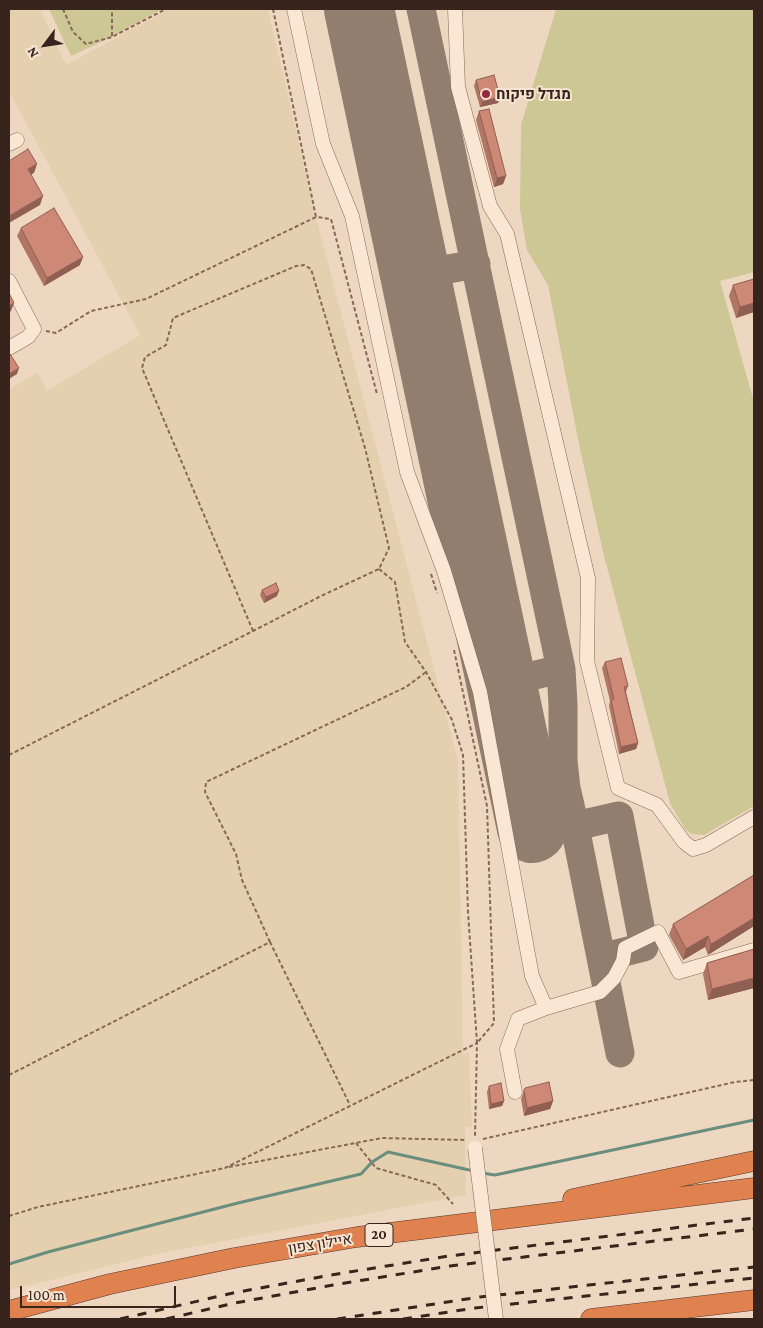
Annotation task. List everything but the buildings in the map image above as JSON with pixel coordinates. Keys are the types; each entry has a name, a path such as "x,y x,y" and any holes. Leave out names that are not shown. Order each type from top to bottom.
{"highway":[{"path":"437,1227 754,1161"},
{"name":"איילון צפון","path":"9,1311 110,1284 234,1258 357,1237 754,1188"},
{"path":"591,1319 754,1300"},
{"path":"648,1312 754,1309"}],"street":[{"path":"294,9 323,144 352,216 407,472 444,571 480,692 532,976 546,1008"},
{"path":"455,9 458,87 490,206 508,234 588,578 588,661 618,788 657,805 684,842 693,849 706,845 754,817"},
{"path":"9,281 34,329 28,337 9,348"},
{"path":"515,1092 507,1049 518,1019 546,1008 600,992 614,978 623,961 625,948 658,932 679,972 754,950"},
{"path":"475,1144 496,1319"}],"path":[{"path":"63,9 74,32 86,44 112,37 166,9"},
{"path":"112,9 112,37"},
{"path":"273,9 316,217"},
{"path":"56,334 91,311 146,299 316,217 331,219 378,398"},
{"path":"9,756 253,631 319,597 379,569 389,548 365,448 310,269 304,265 296,266 173,318 166,345 145,357 142,368 253,631"},
{"path":"429,566 437,594"},
{"path":"379,569 395,582 405,642 426,672 452,720 463,755 468,912 477,1043 475,1144"},
{"path":"225,1168 477,1043 494,1023 487,806 454,650"},
{"path":"351,1106 270,942 242,880 236,854 205,792 206,782 406,687 426,672"},
{"path":"9,1075 270,942"},
{"path":"9,1216 38,1207 382,1138 475,1144 735,1082 754,1080"},
{"path":"356,1143 376,1168 436,1185 453,1204"}],"shaded area":[{"path":"9,9 40,9 66,65 169,9 268,9 316,217 458,761 463,1054 469,1052 472,1127 465,1127 466,1195 162,1253 9,1290 9,390 37,372 47,391 140,335 9,91"},
{"path":"49,9 162,9 112,37 71,56"},
{"path":"556,9 754,9 754,272 720,281 754,402 754,806 704,835 692,834 685,829 670,803 604,556 580,449 548,285 527,250 520,209 521,125"}],"waterway":[{"path":"482,1173 495,1175 754,1120"},
{"path":"9,1264 48,1252 238,1203 361,1174 372,1162 388,1152 474,1171"}],"taxiway":[{"path":"421,9 561,669 563,761 566,788 620,1053"},
{"path":"415,275 476,264"},
{"path":"501,683 561,669"},
{"path":"532,828 562,829 619,816 644,947 604,957"}],"runway":[{"path":"359,9 532,828"}],"railway":[{"path":"120,1319 233,1293 449,1256 754,1218"},
{"path":"166,1319 235,1303 450,1266 754,1229"},
{"path":"337,1319 480,1297 754,1267"},
{"path":"403,1319 475,1308 754,1278"}],"place":[{"name":"מגדל פיקוח","path":"486,94"}]}
